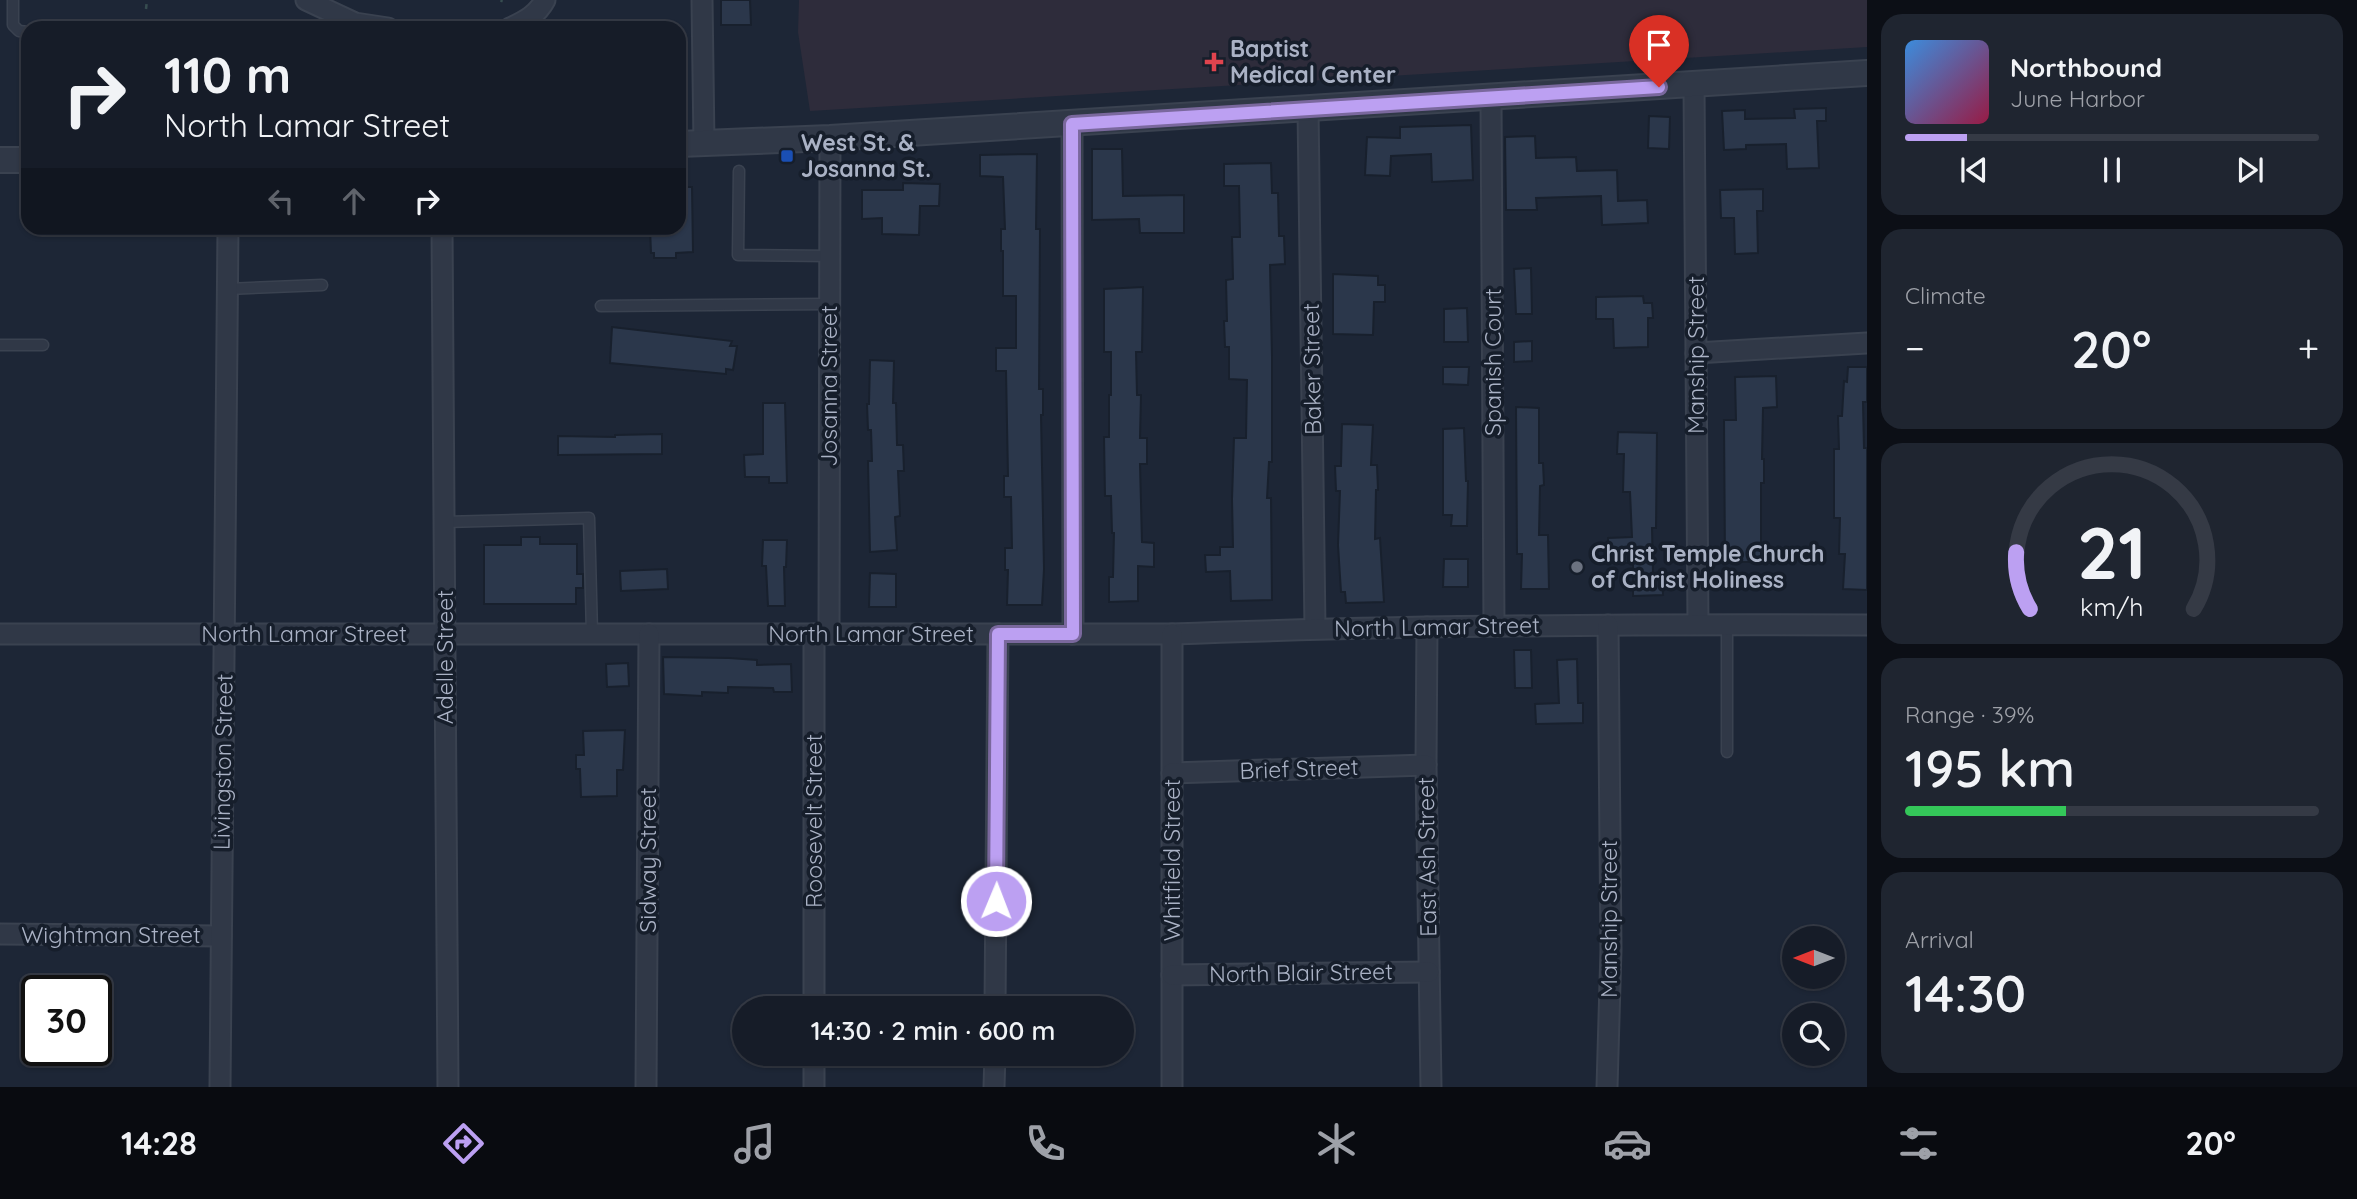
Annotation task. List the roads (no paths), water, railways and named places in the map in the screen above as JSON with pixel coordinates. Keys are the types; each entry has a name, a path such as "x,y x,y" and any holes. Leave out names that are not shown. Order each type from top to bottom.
{"street":[{"path":"306,0 351,21"},
{"path":"525,21 541,8 545,0"},
{"path":"702,0 704,143"},
{"path":"686,144 1072,124 1867,73"},
{"name":"Manship Street","path":"1694,85 1698,625"},
{"name":"Spanish Court","path":"1491,98 1494,626"},
{"name":"Baker Street","path":"1308,109 1315,628"},
{"path":"1072,124 1073,634"},
{"name":"Josanna Street","path":"822,634 830,138"},
{"path":"0,160 21,160"},
{"name":"Livingston Street","path":"220,1087 228,235"},
{"name":"Adelle Street","path":"442,235 448,1087"},
{"path":"1696,352 1867,343"},
{"name":"Manship Street","path":"1607,1087 1611,949 1608,625"},
{"name":"North Lamar Street","path":"0,634 1172,634 1315,628 1867,625"},
{"name":"East Ash Street","path":"1427,627 1426,765 1431,1087"},
{"name":"Sidway Street","path":"646,1087 649,634"},
{"name":"Roosevelt Street","path":"814,996 822,634"},
{"path":"995,996 998,634"},
{"name":"Whitfield Street","path":"1172,634 1172,1087"},
{"name":"Brief Street","path":"1172,773 1426,765"},
{"name":"Wightman Street","path":"0,934 221,936"},
{"name":"North Blair Street","path":"1172,975 1429,972"},
{"path":"814,1066 814,1087"},
{"path":"994,1087 995,1066"}],"lane":[{"path":"13,0 13,24 21,31"},
{"path":"739,171 738,255 829,256"},
{"path":"227,289 322,285"},
{"path":"601,306 829,304"},
{"path":"0,345 43,345"},
{"path":"444,522 589,518 592,634"},
{"path":"1727,625 1727,752"}],"place":[{"name":"Baptist Medical Center","path":"1214,62"},
{"name":"West St. & Josanna St.","path":"787,156"},
{"name":"Christ Temple Church of Christ Holiness","path":"1577,567"}]}
